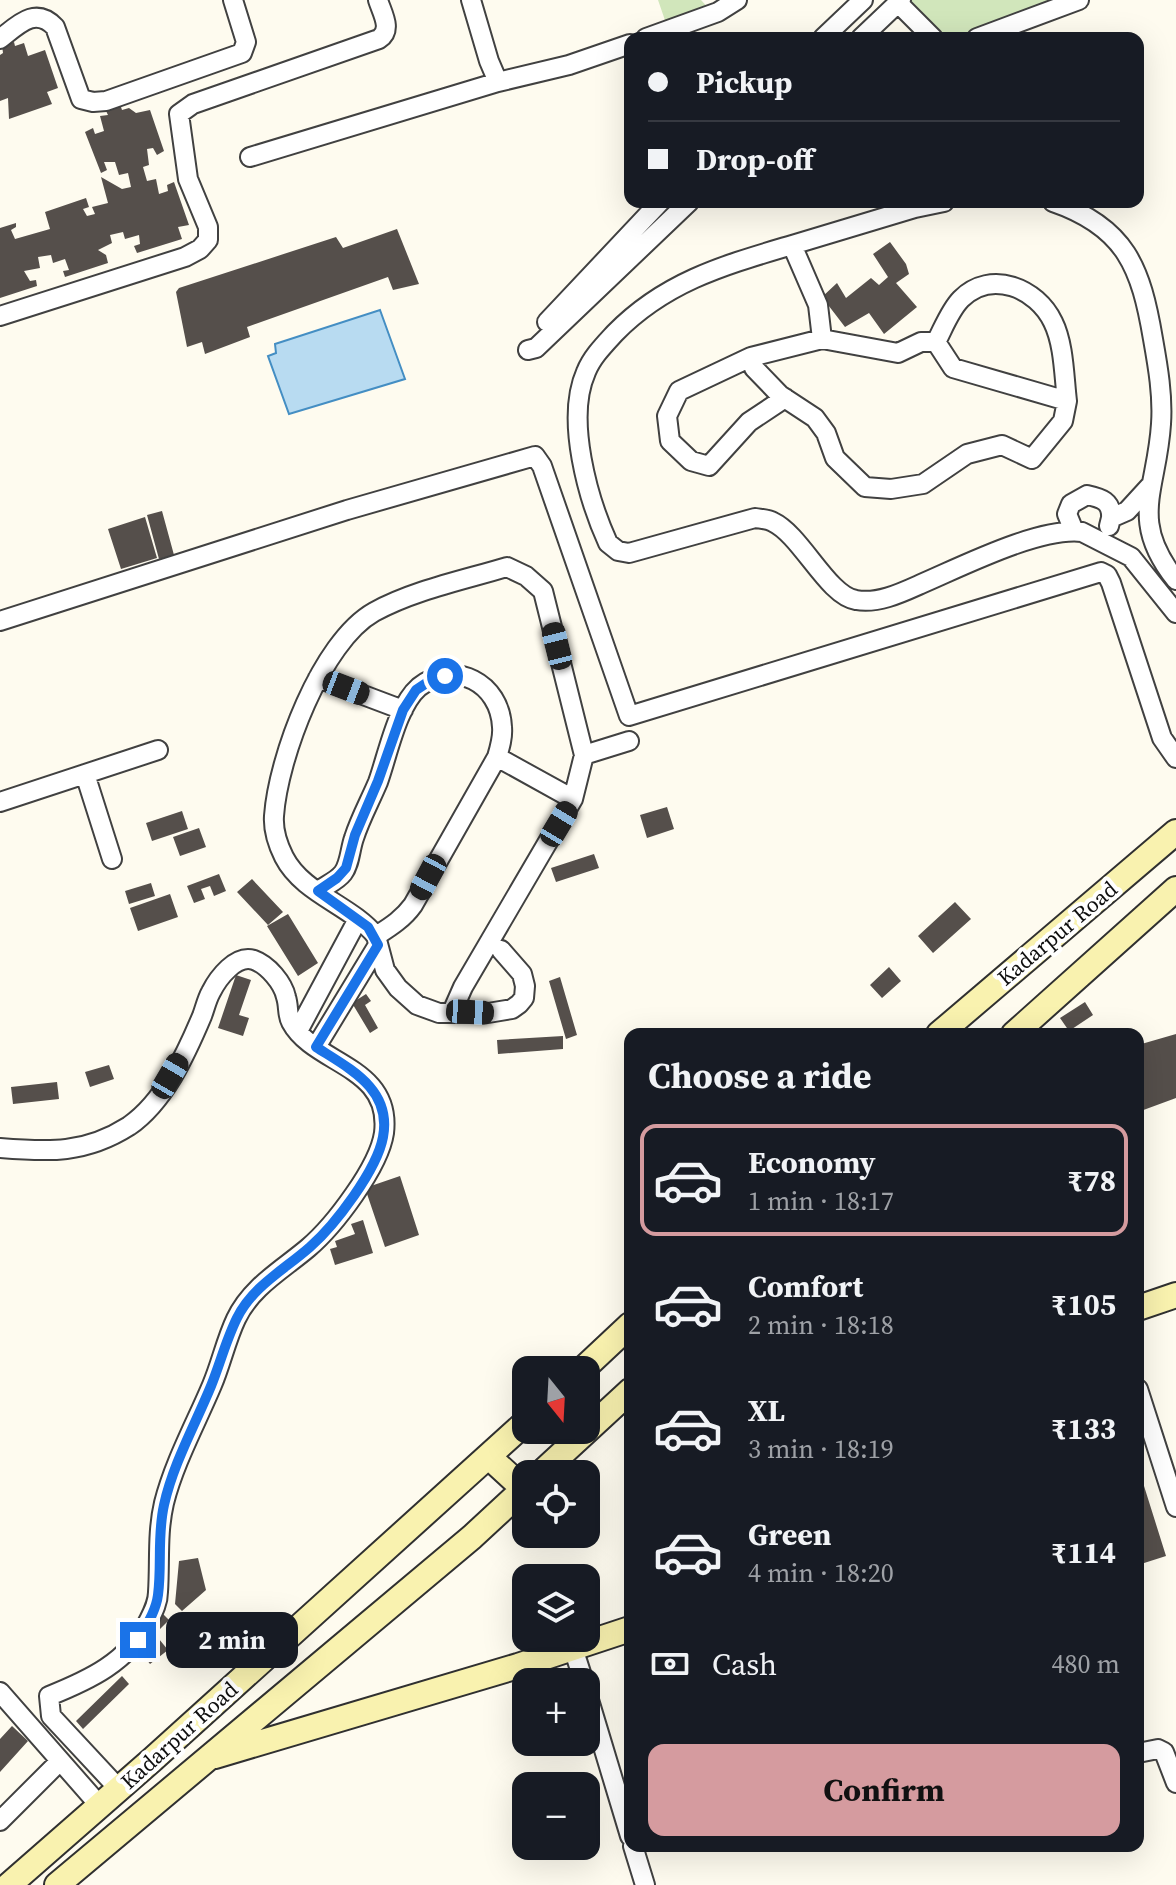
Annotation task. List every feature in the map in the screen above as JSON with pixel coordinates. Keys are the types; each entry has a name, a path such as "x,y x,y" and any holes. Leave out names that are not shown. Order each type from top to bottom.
{"street":[{"path":"233,0 258,80"},
{"path":"0,316 185,257 200,249 208,240 208,227 188,179 179,114 193,104 384,36 386,24 378,0"},
{"path":"471,0 498,82"},
{"path":"658,32 712,6 737,0"},
{"path":"829,32 863,0"},
{"path":"993,32 1079,0"},
{"path":"867,32 899,1 927,32"},
{"path":"0,39 26,20 39,16 47,18 55,27 75,89 81,99 93,102 106,101 236,55 246,48 246,42"},
{"path":"250,157 498,82 569,65 624,46"},
{"path":"654,208 528,341 528,350 536,348 683,208"},
{"path":"915,208 729,264 686,281 654,299 600,349 585,372 579,403 582,461 608,543 618,551 629,553 755,518 771,520 784,529 840,591 853,600 871,601 897,595 1039,537 1082,532 1101,533 1108,527 1110,507 1103,499 1087,495 1071,504 1067,514 1082,532 1131,557 1176,613"},
{"path":"1071,208 1110,232 1130,257 1146,297 1159,373 1161,424 1147,511 1155,549 1176,580"},
{"path":"792,245 818,305 822,339"},
{"path":"751,357 754,368 785,398 815,418 826,433 835,458 865,487 891,489 923,484 967,454 1002,445 1032,459 1063,421 1067,401 1054,323 1040,302 1020,287 1002,283 979,288 961,299 936,342"},
{"path":"785,398 749,422 709,466 691,461 670,441 667,416 679,391 751,357 822,339 898,353 921,342 936,342"},
{"path":"936,342 953,368 1067,401"},
{"path":"0,621 347,510 535,456 542,466 629,716 1101,572 1107,575 1111,583 1162,738 1175,755"},
{"path":"1111,518 1127,511 1151,485"},
{"path":"452,1012 573,799 584,755 543,591 526,576 507,567 423,593 373,613 343,641 308,695 295,732 274,816 277,841 290,868 358,919 377,941 385,970 398,988 417,1005 427,1010 452,1012 488,1013 512,1009 524,998 525,986 522,974 501,950"},
{"path":"316,1047 377,941 413,905 497,757 503,728 501,715 480,681 456,674 431,680 416,690 403,710 355,835 346,868 318,891"},
{"path":"318,678 403,710"},
{"path":"584,755 629,741"},
{"path":"0,802 158,750"},
{"path":"497,757 573,799"},
{"path":"85,774 112,859"},
{"name":"Kadarpur Road","path":"946,1028 1176,832"},
{"name":"Kadarpur Road","path":"1021,1028 1176,889"},
{"path":"298,1031 358,919"},
{"path":"0,1148 50,1152 97,1141 131,1124 155,1101 185,1051 210,992 236,962 253,960 273,975 282,987 291,1024 316,1047 371,1086 384,1123 379,1152 371,1170 326,1231 255,1291 236,1319 164,1502 158,1550 158,1595 151,1617 138,1640 104,1670 49,1696 51,1716 119,1789"},
{"path":"1144,1306 1176,1295"},
{"path":"597,1356 624,1331"},
{"name":"Kadarpur Road","path":"555,1460 624,1397"},
{"path":"1144,1406 1172,1484 1176,1507"},
{"name":"Kadarpur Road","path":"9,1885 512,1435"},
{"path":"489,1457 512,1472"},
{"name":"Kadarpur Road","path":"57,1885 472,1537 512,1500"},
{"path":"600,1639 624,1631"},
{"path":"205,1759 560,1652"},
{"path":"0,1692 100,1806"},
{"path":"600,1736 624,1816"},
{"path":"1144,1752 1158,1749 1164,1752 1176,1783"},
{"path":"0,1821 63,1764"},
{"path":"635,1852 645,1885"}],"green space":[{"path":"658,0 701,0 711,11 668,29"},
{"path":"908,0 1060,0 972,32 934,32"}],"water":[{"path":"380,310 405,379 289,414 268,356 276,353 275,344"}],"building":[{"path":"14,42 15,46 24,43 28,56 45,50 58,88 47,92 52,104 9,119 8,98 0,101 0,55 3,53 2,45"},
{"path":"120,104 122,110 129,108 136,113 150,110 164,151 157,155 153,148 147,149 149,165 143,167 147,181 156,179 159,194 168,191 167,185 174,182 189,225 178,227 182,239 137,253 134,246 140,244 139,235 125,239 123,232 110,235 112,243 98,250 106,255 108,263 65,277 63,271 69,270 65,259 53,263 51,255 38,257 40,268 24,271 30,281 36,280 37,286 0,298 0,228 16,223 11,230 15,239 50,229 45,212 86,198 89,207 83,209 87,216 95,214 92,207 108,203 101,177 122,189 131,187 128,173 119,175 115,162 104,162 107,170 101,173 85,132 93,128 95,134 104,131 100,116 108,115 105,109"},
{"path":"397,229 419,284 393,290 388,277 247,327 250,337 205,354 202,342 187,347 176,292 179,288 336,237 343,248"},
{"path":"890,242 906,264 909,274 896,283 917,307 884,334 869,313 845,327 822,297 837,283 846,298 871,278 879,285 888,277 873,254"},
{"path":"162,511 174,555 159,559 147,515"},
{"path":"145,517 157,558 121,569 108,529"},
{"path":"667,807 674,829 647,838 640,815"},
{"path":"182,811 188,829 152,841 146,823"},
{"path":"199,828 206,847 180,856 173,837"},
{"path":"594,854 599,868 556,882 551,868"},
{"path":"219,874 226,891 214,896 210,886 201,889 205,899 194,903 187,886"},
{"path":"252,879 283,912 268,925 237,892"},
{"path":"151,883 155,896 129,904 125,891"},
{"path":"170,894 178,917 138,931 130,908"},
{"path":"955,902 971,919 933,953 918,936"},
{"path":"288,914 318,963 298,976 267,926"},
{"path":"889,967 901,981 882,998 870,985"},
{"path":"236,975 251,980 239,1015 249,1018 243,1036 218,1028"},
{"path":"560,977 577,1035 566,1039 549,981"},
{"path":"366,994 371,1001 365,1005 378,1028 370,1033 352,1003"},
{"path":"1085,1002 1093,1015 1074,1028 1067,1028 1060,1018"},
{"path":"1176,1034 1176,1098 1144,1110 1144,1043"},
{"path":"563,1036 563,1049 498,1054 497,1040"},
{"path":"109,1065 114,1079 90,1087 85,1072"},
{"path":"57,1082 59,1099 13,1104 11,1087"},
{"path":"400,1176 419,1235 385,1247 365,1188"},
{"path":"363,1220 373,1253 335,1265 330,1249 337,1247 335,1241 355,1234 351,1224"},
{"path":"1144,1486 1166,1556 1144,1563"},
{"path":"198,1558 206,1590 182,1611 175,1604 179,1561"},
{"path":"161,1612 169,1620 157,1632 149,1625"},
{"path":"159,1639 168,1650 150,1664 141,1652"},
{"path":"122,1676 129,1684 83,1729 76,1721"},
{"path":"12,1726 28,1741 0,1772 0,1739"}],"route":[{"path":"138,1640 155,1608 158,1595 158,1550 164,1502 236,1319 255,1291 326,1231 371,1170 379,1152 384,1123 376,1094 361,1076 316,1047 378,945 376,936 318,891 346,868 355,835 403,710 423,684 445,676"}]}
